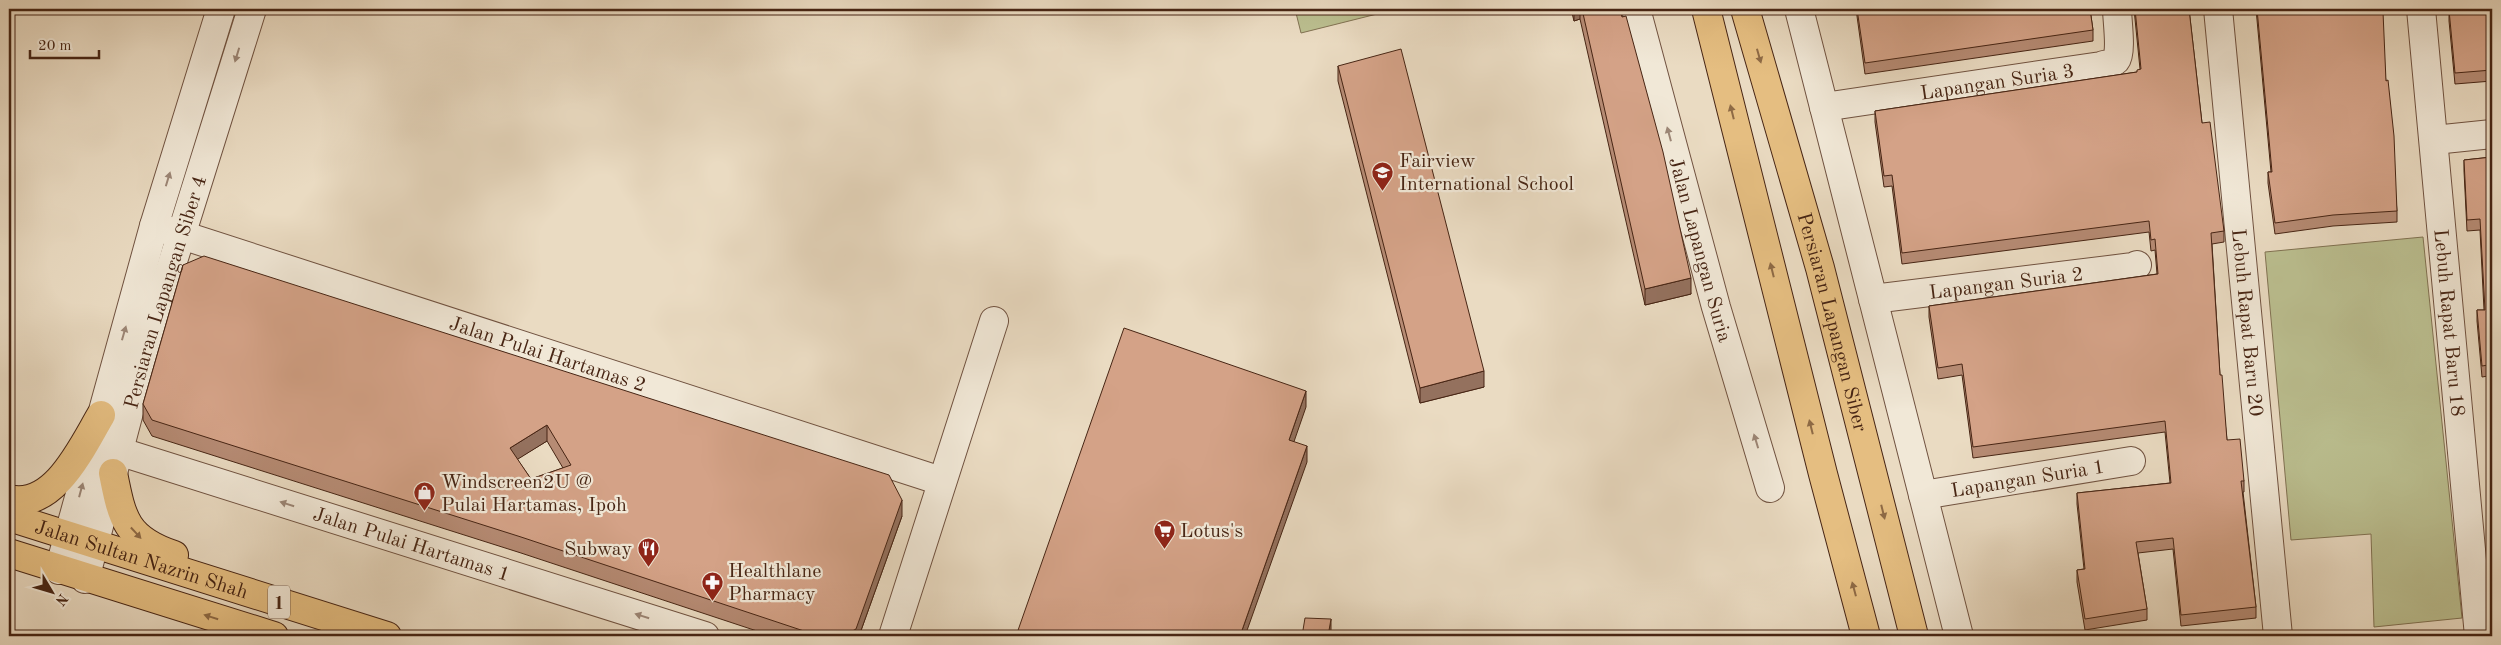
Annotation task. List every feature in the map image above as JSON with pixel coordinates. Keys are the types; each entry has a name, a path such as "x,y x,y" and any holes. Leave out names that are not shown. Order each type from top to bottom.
{"main road":[{"path":"1706,9 1823,474 1866,636"},
{"name":"Persiaran Lapangan Siber","path":"1745,9 1820,268 1914,636"},
{"path":"9,499 20,502 40,496 55,483 76,459 101,415"},
{"path":"115,462 120,509 134,533 152,548 340,608 376,633"},
{"name":"Jalan Sultan Nazrin Shah","path":"9,517 376,633"},
{"name":"Jalan Sultan Nazrin Shah","path":"9,553 274,636"}],"street":[{"name":"Persiaran Lapangan Siber 4","path":"59,570 154,226 221,9"},
{"name":"Persiaran Lapangan Siber 4","path":"85,578 147,344 252,9"},
{"name":"Jalan Lapangan Suria","path":"1636,9 1716,307 1770,488"},
{"path":"1800,9 1959,636"},
{"name":"Lapangan Suria 3","path":"1824,107 2101,66 2114,62 2118,56 2119,49 2117,9"},
{"name":"Lebuh Rapat Baru 20","path":"2218,9 2278,636"},
{"name":"Lebuh Rapat Baru 18","path":"2422,9 2479,636"},
{"path":"2434,140 2492,134"},
{"name":"Jalan Pulai Hartamas 2","path":"154,226 941,481"},
{"name":"Lapangan Suria 2","path":"1873,299 2137,265"},
{"path":"893,636 941,481 994,322"},
{"name":"Lapangan Suria 1","path":"1923,496 2132,461"},
{"name":"Jalan Pulai Hartamas 1","path":"115,462 706,636"}],"green space":[{"path":"1295,9 1397,9 1301,33"},
{"path":"2423,237 2462,618 2374,627 2371,534 2291,540 2265,252"}],"building":[{"path":"1582,9 1620,9 1622,17 1626,16 1663,152 1691,278 1645,289"},
{"path":"1857,9 2090,9 2093,30 1865,63"},
{"path":"2135,9 2189,9 2202,123 2210,122 2224,231 2211,233 2220,375 2222,375 2227,440 2240,439 2244,481 2241,481 2256,607 2181,615 2173,538 2136,542 2147,609 2085,619 2077,570 2085,569 2077,493 2171,483 2165,421 1973,447 1962,364 1938,368 1929,306 2158,274 2155,239 2151,240 2149,221 1902,253 1892,175 1884,176 1875,111 2137,72 2137,70 2141,69"},
{"path":"2257,9 2375,9 2375,12 2383,12 2386,81 2388,80 2394,136 2397,211 2333,215 2275,223 2268,172 2272,172"},
{"path":"2492,9 2492,70 2455,73 2449,10"},
{"path":"1401,49 1484,371 1420,388 1338,66"},
{"path":"2492,157 2492,438 2488,365 2482,366 2477,310 2485,310 2480,219 2467,220 2464,160"},
{"path":"204,256 889,475 902,500 856,629 843,636 819,636 521,537 152,420 143,404 183,265","holes":["547,425 571,465 531,479 510,448"]},
{"name":"Lotus's","path":"1124,328 1306,391 1289,440 1307,446 1240,636 1016,636"},
{"path":"1305,618 1331,619 1328,636 1302,636"}],"place":[{"name":"Fairview International School","path":"1383,191"},
{"name":"Windscreen2U @ Pulai Hartamas, Ipoh","path":"425,511"},
{"name":"Lotus's","path":"1164,549"},
{"name":"Subway","path":"648,567"},
{"name":"Healthlane Pharmacy","path":"712,601"}]}
